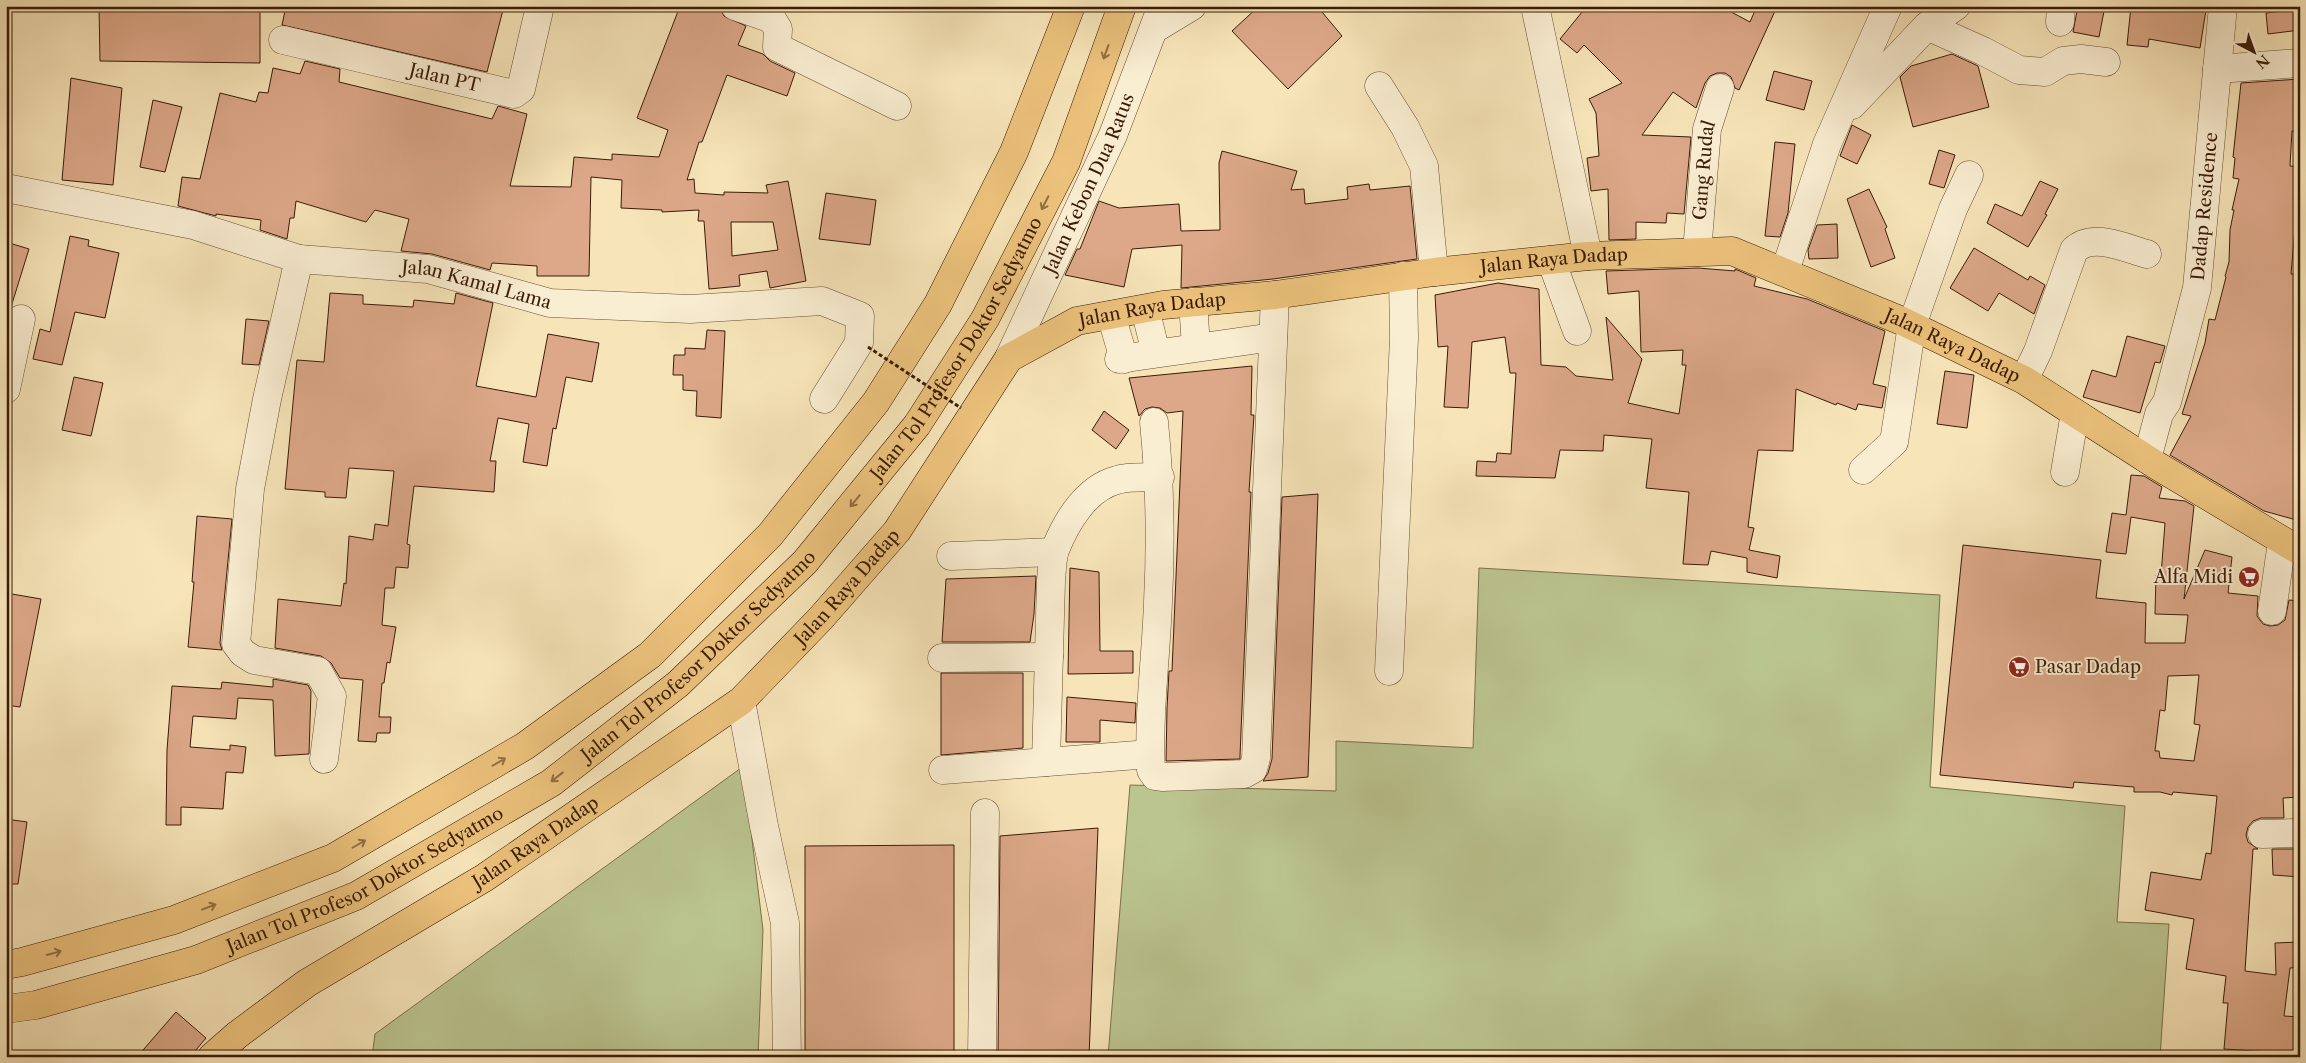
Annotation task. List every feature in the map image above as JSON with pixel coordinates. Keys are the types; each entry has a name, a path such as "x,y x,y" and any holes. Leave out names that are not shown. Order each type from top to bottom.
{"main road":[{"name":"Jalan Tol Profesor Doktor Sedyatmo","path":"6,965 174,920 333,858 525,746 650,655 770,535 876,402 938,304 1014,152 1071,6"},
{"name":"Jalan Tol Profesor Doktor Sedyatmo","path":"6,1009 36,1005 196,960 356,896 551,783 678,684 804,562 917,425 985,320 1066,162 1122,6"},
{"name":"Jalan Raya Dadap","path":"212,1057 237,1035 307,983 484,878 741,701 821,618 897,531 1009,358 1077,321 1194,302 1276,295 1434,272 1588,256 1732,251 1785,271 1912,325 2024,380 2152,462 2291,546"}],"street":[{"name":"Jalan PT","path":"283,40 514,94 521,89 540,6"},
{"path":"735,6 772,19 778,29 777,47 897,106"},
{"path":"1158,18 1192,6"},
{"path":"1535,6 1588,256"},
{"path":"1785,271 1827,144 1888,6"},
{"path":"1839,118 1927,26 1956,6"},
{"name":"Dadap Residence","path":"2152,462 2169,417 2167,402 2197,288 2223,6"},
{"name":"Jalan Kebon Dua Ratus","path":"1009,358 1113,135 1158,18"},
{"path":"1927,26 1983,51 2019,70 2045,72 2063,61 2080,59 2106,62"},
{"path":"2218,69 2300,62"},
{"path":"1379,86 1405,127 1424,166 1434,272"},
{"name":"Gang Rudal","path":"1697,252 1708,128 1720,88"},
{"path":"1863,470 1894,442 1912,325 1953,209 1969,175"},
{"name":"Jalan Kamal Lama","path":"6,188 193,225 299,259 428,269 550,303 690,309 822,301 860,316 859,344 824,399"},
{"path":"2024,380 2038,351 2074,250 2080,244 2093,240 2147,254"},
{"path":"299,259 267,399 250,489 236,644 243,653 254,660 318,671 332,696 324,759"},
{"path":"1551,260 1577,331"},
{"path":"1389,671 1404,338 1402,276"},
{"path":"1154,422 1160,477 1158,601 1150,754 1151,770 1155,776 1162,777 1244,774 1253,769 1256,758 1276,295"},
{"path":"1194,302 1196,347"},
{"path":"1145,309 1156,353"},
{"path":"1111,315 1121,359 1273,336"},
{"path":"6,389 21,319"},
{"path":"2065,472 2075,413"},
{"path":"1046,762 1054,552 1069,522 1081,504 1102,487 1118,480 1160,477"},
{"path":"2272,611 2291,546"},
{"path":"951,556 1054,552"},
{"path":"942,658 1049,657"},
{"path":"741,701 764,826 785,923 786,1057"},
{"path":"944,770 1150,754"},
{"path":"982,1057 985,813"},
{"path":"2262,834 2300,833"}],"path":[{"path":"868,347 961,408"}],"green space":[{"path":"1479,568 1940,595 1930,787 2125,806 2117,922 2169,924 2160,1057 1108,1057 1130,785 1336,791 1336,741 1473,748"},
{"path":"741,768 750,823 763,930 758,1057 372,1057 375,1034"}],"building":[{"path":"99,6 260,6 260,63 100,61"},
{"path":"286,6 504,6 487,72 282,25"},
{"path":"680,6 715,6 720,8 724,16 746,26 738,45 763,54 770,61 795,73 787,96 727,75 702,142 699,142 687,180 694,179 695,193 724,195 724,192 768,193 766,185 788,181 806,281 770,288 767,271 739,275 740,286 709,289 704,221 698,221 699,210 662,212 662,210 621,208 622,180 591,177 589,276 537,276 537,266 492,263 490,270 432,254 401,251 409,219 375,210 366,222 296,201 294,218 290,218 287,239 260,230 261,220 216,214 216,216 178,206 182,177 200,179 220,93 256,102 259,92 268,93 273,68 300,74 305,61 340,69 339,82 492,119 498,106 527,114 510,186 571,187 574,157 612,160 612,154 659,157 668,130 637,118","holes":["731,222 773,222 778,250 732,256"]},
{"path":"1259,6 1317,6 1342,36 1288,89 1232,31"},
{"path":"1587,6 1720,6 1750,22 1757,6 1764,6 1775,11 1739,90 1735,88 1731,77 1725,73 1717,73 1710,76 1705,83 1696,108 1673,92 1642,135 1691,137 1684,214 1667,213 1666,223 1636,222 1636,239 1609,240 1608,189 1591,191 1587,158 1599,156 1596,113 1589,99 1622,83 1584,45 1577,53 1560,39"},
{"path":"2078,6 2105,6 2099,37 2073,32"},
{"path":"2131,6 2163,8 2163,6 2186,6 2206,10 2200,48 2149,39 2148,47 2127,45"},
{"path":"2300,9 2300,30 2268,34 2266,13"},
{"path":"1952,54 1978,66 1989,107 1913,127 1900,77 1911,66"},
{"path":"1774,71 1812,81 1804,110 1766,100"},
{"path":"71,78 122,88 113,185 62,180"},
{"path":"2300,79 2300,131 2292,131 2290,166 2300,167 2300,228 2295,228 2291,274 2300,274 2300,521 2264,511 2170,455 2191,416 2182,414 2205,343 2209,319 2215,320 2229,262 2230,230 2234,210 2232,210 2239,179 2233,178 2235,158 2233,157 2241,83"},
{"path":"153,100 182,107 165,172 140,167"},
{"path":"1852,125 1871,135 1857,164 1840,156"},
{"path":"1775,142 1795,144 1788,213 1780,237 1765,236"},
{"path":"1939,150 1955,155 1944,188 1929,184"},
{"path":"1222,151 1297,171 1291,190 1304,189 1305,204 1348,199 1347,187 1369,184 1370,190 1410,186 1417,259 1273,279 1181,288 1182,245 1132,249 1124,287 1065,275 1077,249 1080,249 1099,201 1119,208 1179,204 1181,231 1220,230 1219,163"},
{"path":"2040,181 2058,189 2045,214 2047,215 2028,247 1987,223 1995,204 2022,216"},
{"path":"1869,189 1887,227 1885,229 1895,258 1871,267 1847,199"},
{"path":"826,193 876,200 870,245 819,239"},
{"path":"1837,224 1838,258 1809,259 1808,250 1817,225"},
{"path":"70,236 89,240 88,246 119,253 105,318 75,312 62,365 33,359 40,329 50,332"},
{"path":"6,242 29,249 11,307 8,310 6,310"},
{"path":"1974,248 2028,280 2030,276 2045,285 2034,314 1999,293 1988,311 1950,288"},
{"path":"1698,268 1735,271 1735,269 1756,278 1754,286 1807,299 1885,331 1873,384 1886,387 1882,408 1858,404 1856,410 1837,403 1836,405 1796,389 1793,451 1758,450 1748,527 1754,528 1749,550 1780,556 1777,578 1747,572 1747,558 1711,551 1708,565 1683,564 1689,492 1646,488 1652,439 1604,435 1603,451 1560,450 1555,478 1476,476 1477,461 1496,462 1497,453 1511,454 1516,373 1510,373 1505,337 1472,342 1468,408 1444,407 1448,346 1438,347 1435,295 1498,283 1539,289 1541,365 1566,367 1576,376 1613,380 1606,317 1642,359 1628,403 1679,414 1686,365 1682,365 1683,350 1641,352 1639,291 1608,294 1606,271"},
{"path":"330,293 363,295 363,304 413,307 414,300 454,304 456,293 493,303 476,386 536,397 548,334 599,343 592,382 566,377 556,429 553,428 547,466 523,462 529,424 498,418 490,461 496,461 494,492 414,486 407,544 410,545 408,568 396,567 394,588 385,588 382,625 396,627 390,663 387,662 384,683 382,683 379,717 391,717 390,733 377,733 376,742 358,741 363,680 340,678 331,663 321,656 275,648 278,599 341,606 344,583 346,584 349,536 373,540 375,524 388,526 394,471 349,468 346,498 325,497 325,492 285,489 297,360 324,362"},
{"path":"246,319 269,321 259,365 242,364"},
{"path":"707,330 725,331 721,418 696,416 697,391 683,390 683,375 673,375 674,355 685,355 685,348 705,349"},
{"path":"2127,336 2165,346 2160,363 2155,362 2140,413 2083,397 2092,370 2116,377"},
{"path":"1252,366 1251,415 1254,415 1249,492 1251,492 1240,759 1166,761 1169,671 1172,671 1183,411 1167,413 1160,408 1152,407 1145,409 1139,416 1129,378"},
{"path":"1945,371 1974,375 1967,428 1937,424"},
{"path":"74,377 103,383 91,436 62,430"},
{"path":"1104,411 1129,430 1116,449 1092,430"},
{"path":"2131,475 2144,476 2162,487 2159,498 2185,501 2194,506 2184,599 2205,550 2232,557 2228,593 2258,596 2257,616 2263,624 2270,626 2278,625 2285,620 2289,600 2300,601 2300,797 2283,798 2284,818 2261,818 2253,821 2248,827 2246,835 2248,842 2258,849 2253,849 2245,971 2276,975 2275,943 2300,942 2300,967 2290,968 2284,1016 2300,1017 2300,1054 2224,1049 2228,1003 2223,1003 2226,976 2186,969 2194,919 2145,910 2151,872 2201,880 2206,853 2211,854 2217,796 2173,792 2172,795 2160,792 2134,792 2134,787 2074,782 2073,788 1940,775 1963,545 2101,560 2096,598 2146,603 2145,643 2185,643 2188,615 2155,614 2156,575 2161,575 2165,523 2131,517 2126,554 2106,552 2112,513 2126,515","holes":["2199,675 2194,724 2200,725 2194,761 2160,758 2159,751 2155,751 2160,710 2165,711 2168,676"]},
{"path":"1318,494 1308,777 1263,781 1268,773 1272,759 1282,497"},
{"path":"197,516 232,519 220,643 222,650 188,647 194,582 192,582"},
{"path":"1070,568 1099,572 1100,651 1133,651 1133,673 1068,674"},
{"path":"1036,576 1030,642 942,642 946,579"},
{"path":"6,593 41,599 20,707 6,705"},
{"path":"941,673 1023,673 1023,748 941,755"},
{"path":"273,679 308,685 311,691 309,754 275,756 273,700 238,698 236,719 193,716 190,747 230,750 230,745 246,747 243,773 226,772 223,809 181,807 181,825 166,825 167,750 172,686 221,689 222,682 273,687"},
{"path":"1067,697 1136,703 1135,723 1100,720 1100,742 1066,742"},
{"path":"6,819 27,822 18,884 10,884"},
{"path":"1098,828 1089,1057 998,1057 1000,836"},
{"path":"954,845 954,1057 805,1057 805,846"},
{"path":"2272,849 2300,849 2300,877 2273,875"},
{"path":"176,1012 206,1038 190,1057 137,1057"}],"place":[{"name":"Alfa Midi","path":"2249,577"},
{"name":"Pasar Dadap","path":"2019,667"}]}
